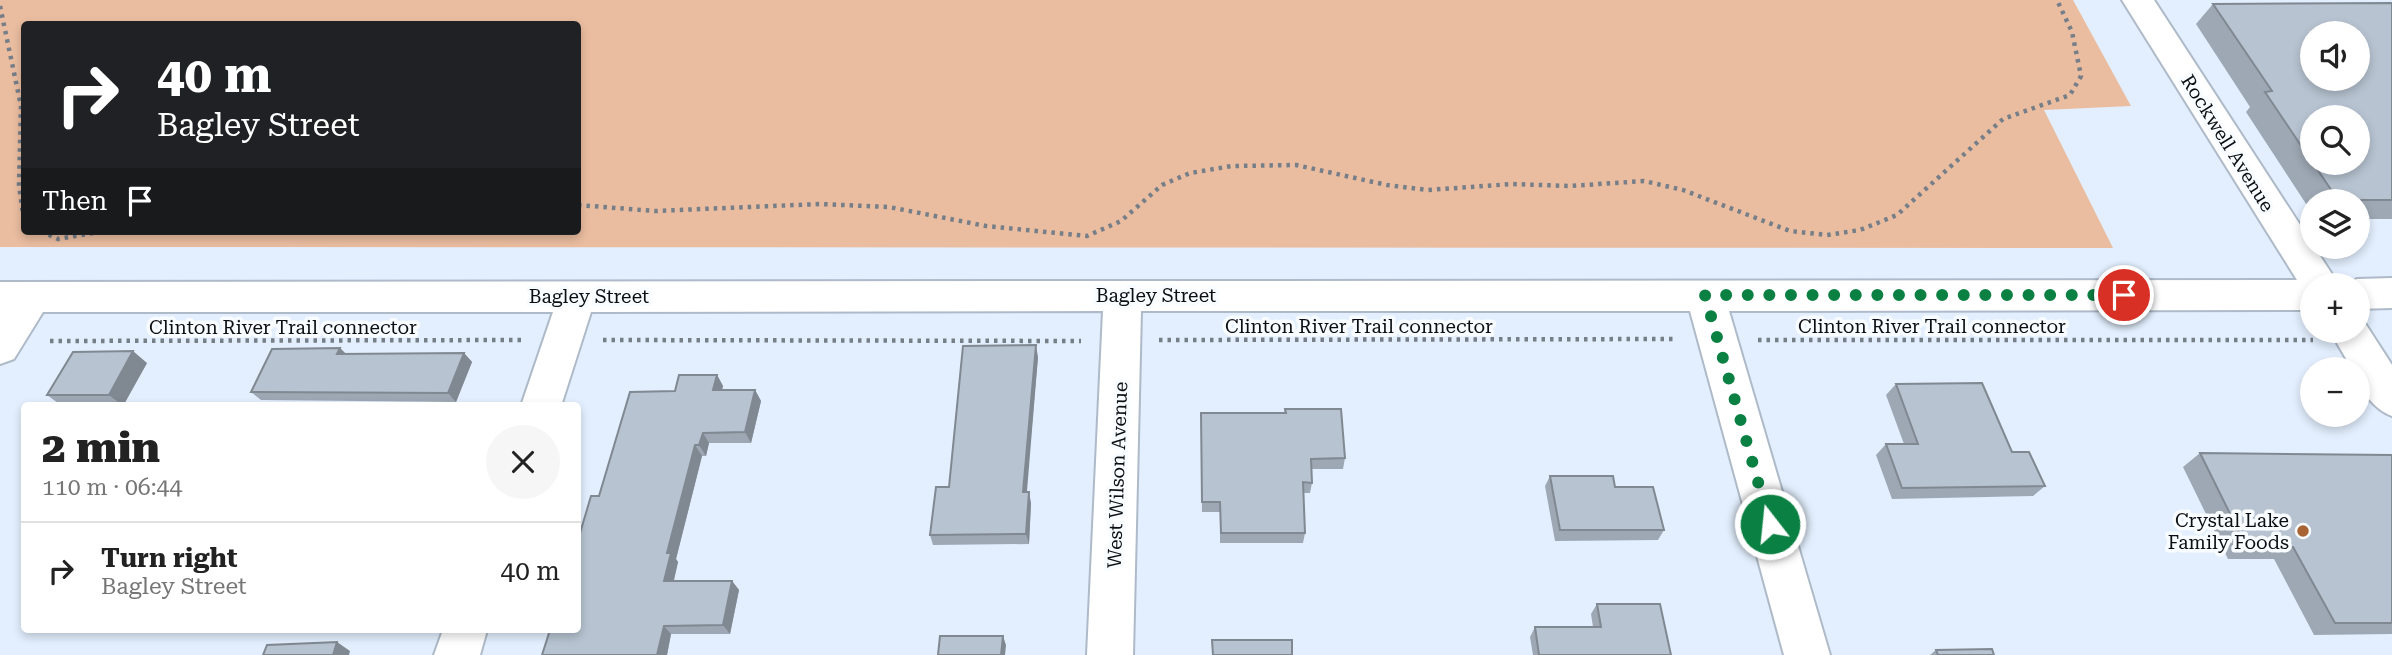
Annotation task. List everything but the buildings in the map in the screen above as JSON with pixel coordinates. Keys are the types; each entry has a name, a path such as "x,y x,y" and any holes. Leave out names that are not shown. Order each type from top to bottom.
{"street":[{"name":"Rockwell Avenue","path":"2138,0 2312,273"},
{"path":"2370,294 2392,293"},
{"name":"West Wilson Avenue","path":"1111,655 1124,295"},
{"path":"1705,295 1807,655"},
{"name":"Bagley Street","path":"16,297 2300,295"},
{"path":"542,402 578,296"},
{"path":"0,348 16,297"},
{"path":"2340,343 2392,399"},
{"path":"457,655 464,633"}],"path":[{"path":"581,205 654,211 820,204 889,207 986,226 1087,236 1121,221 1162,185 1190,173 1232,166 1296,165 1387,185 1428,190 1644,181 1683,190 1790,231 1827,235 1860,230 1897,215 2003,119 2070,95 2081,76 2072,32 2057,0"},
{"path":"0,6 21,106 21,200"},
{"path":"50,235 58,239 82,235"},
{"name":"Clinton River Trail connector","path":"1747,340 2300,335"},
{"name":"Clinton River Trail connector","path":"1150,340 1685,339"},
{"name":"Clinton River Trail connector","path":"46,341 534,340"},
{"path":"592,340 1093,341"}],"shaded area":[{"path":"0,0 2073,0 2131,106 2044,110 2113,248 0,247"}],"place":[{"name":"Crystal Lake Family Foods","path":"2303,531"}],"route":[{"path":"1770,524 1705,295 2124,295"}]}
